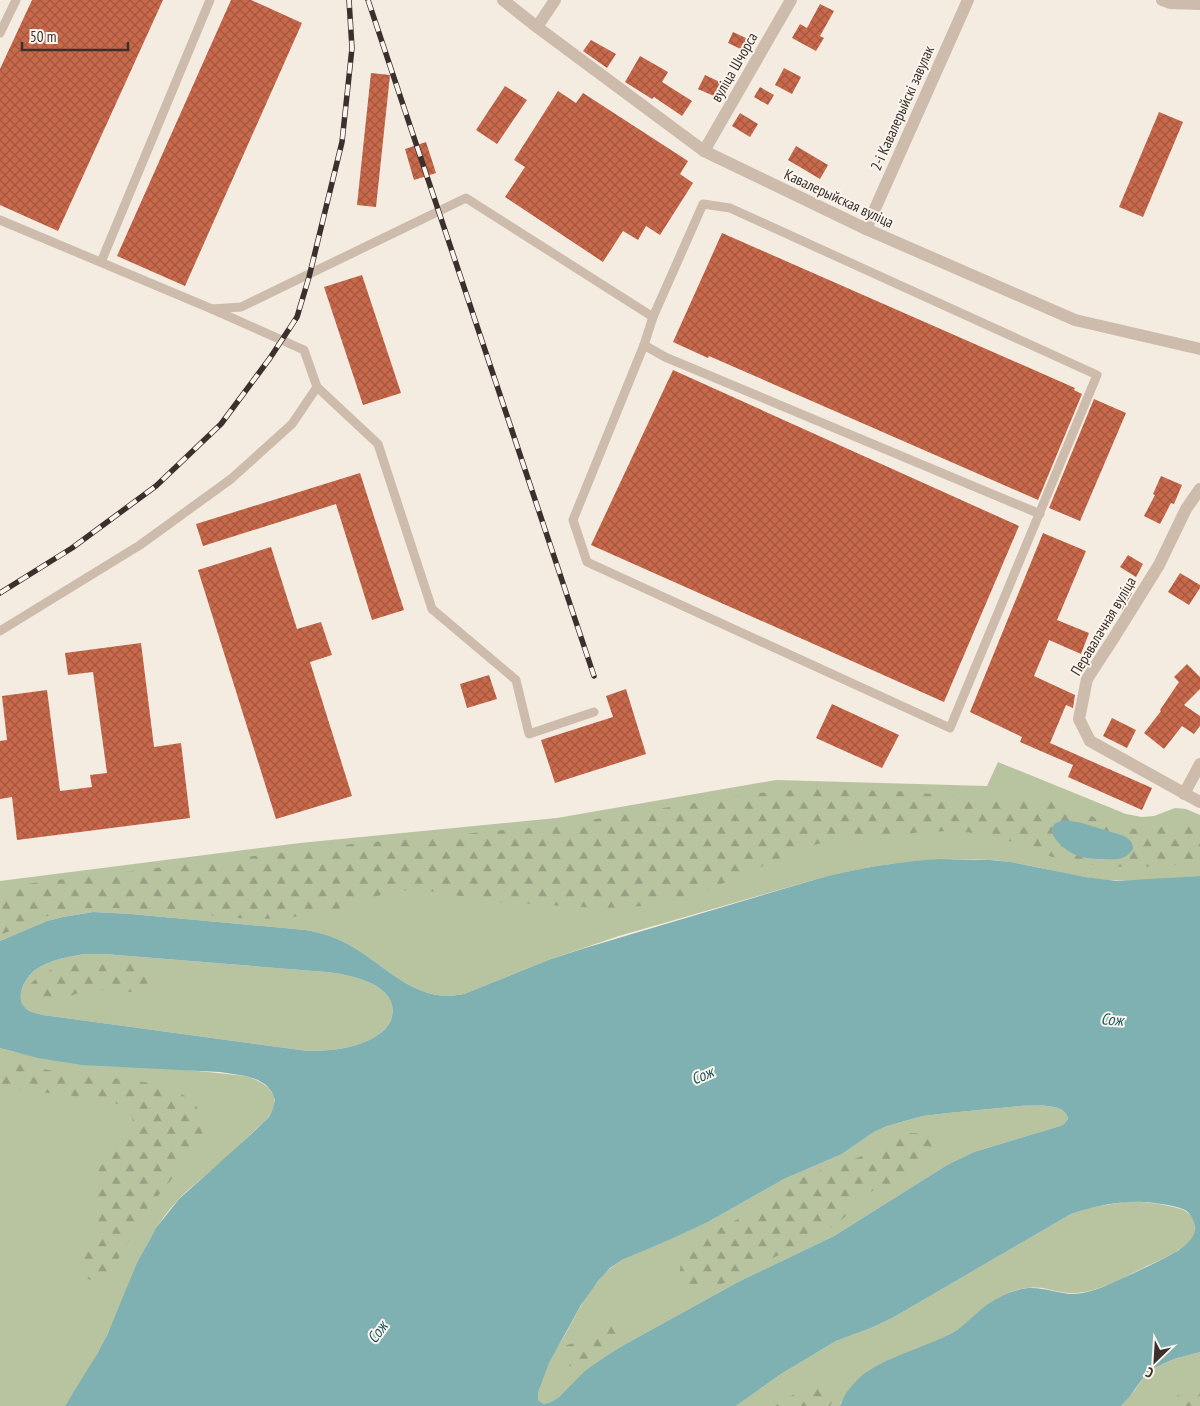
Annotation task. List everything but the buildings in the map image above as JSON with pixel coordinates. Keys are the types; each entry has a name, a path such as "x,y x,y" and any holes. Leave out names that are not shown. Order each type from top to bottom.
{"street":[{"name":"Кавалерыйская вуліца","path":"503,0 704,151 866,229 1075,320 1200,349"},
{"path":"537,27 555,0"},
{"name":"вуліца Шчорса","path":"704,151 792,0"},
{"name":"2-і Кавалерыйскі завулак","path":"866,229 968,0"},
{"path":"1162,0 1170,3 1200,4"},
{"name":"Перавалачная вуліца","path":"1200,490 1186,509 1159,564 1087,679 1079,720 1090,741 1200,802"},
{"path":"1184,794 1200,764"}],"lane":[{"path":"0,34 16,0"},
{"path":"101,262 210,0"},
{"path":"212,309 241,307 466,198 653,317"},
{"path":"703,204 730,208 1097,375 950,728 587,562 573,520 644,345 653,317 703,204"},
{"path":"0,220 212,309 304,350 317,387 378,444 432,609 516,680 529,734 594,712"},
{"path":"644,345 665,356 1040,514"},
{"path":"0,631 140,545 231,479 292,424 317,387"}],"green space":[{"path":"998,762 1126,814 1142,817 1154,816 1175,808 1186,809 1200,815 1200,876 1123,881 1084,877 1004,861 968,859 924,860 881,865 817,879 619,936 551,959 464,994 447,996 432,994 405,983 347,944 330,936 306,930 93,912 47,921 0,941 0,881 300,843 557,818 776,780 987,786"},
{"path":"800,789 896,791 982,800 1006,800 1027,796 1051,800 1116,826 1152,829 1173,825 1190,825 1200,827 1200,863 1137,867 1090,865 1056,858 1004,839 975,833 936,831 854,837 823,843 790,854 703,891 675,900 630,907 598,908 501,902 444,893 404,890 317,914 273,919 251,919 129,908 85,908 50,915 0,935 0,887 353,844 559,825 750,794"},
{"path":"87,954 347,975 370,983 388,996 392,1005 392,1016 390,1023 384,1030 365,1042 337,1049 308,1051 43,1015 32,1012 23,1005 21,991 25,981 35,970 53,961"},
{"path":"99,960 133,963 140,966 148,974 147,985 141,991 135,992 85,991 46,1003 39,1002 30,996 28,990 30,985 37,978 51,970 82,961"},
{"path":"0,1048 15,1052 246,1076 263,1084 272,1092 274,1097 273,1110 267,1119 234,1151 190,1188 157,1227 142,1254 106,1337 87,1372 65,1406 0,1406"},
{"path":"0,1060 68,1074 156,1084 171,1088 185,1096 197,1107 202,1121 202,1135 195,1150 145,1212 111,1272 103,1279 98,1281 90,1280 84,1275 81,1268 82,1260 97,1233 93,1192 94,1179 100,1166 123,1145 131,1133 132,1117 125,1109 115,1103 28,1090 0,1088"},
{"path":"1020,1106 1055,1107 1066,1114 1068,1119 1060,1126 974,1152 947,1165 834,1236 738,1282 622,1346 586,1371 559,1397 551,1402 544,1404 538,1400 543,1375 589,1292 609,1269 622,1260 708,1222 784,1179 842,1154 874,1132 887,1126 923,1116"},
{"path":"908,1133 923,1134 930,1139 935,1149 932,1158 924,1167 913,1174 867,1194 833,1227 722,1284 696,1289 688,1286 683,1281 680,1274 681,1263 694,1245 704,1238 745,1215 799,1179 867,1154"},
{"path":"1129,1201 1184,1210 1194,1221 1196,1228 1194,1235 1187,1244 1172,1254 1122,1279 1086,1292 1073,1293 1031,1288 1016,1290 1006,1294 947,1336 868,1371 841,1402 840,1406 736,1406 781,1374 836,1341 894,1317 1071,1214 1089,1208"},
{"path":"612,1323 621,1326 625,1333 611,1348 580,1367 572,1367 565,1363 562,1358 563,1348 582,1340"},
{"path":"1200,1352 1200,1406 1121,1406 1146,1374 1154,1368 1174,1359"},
{"path":"1200,1379 1200,1406 1166,1406 1184,1390"},
{"path":"812,1387 826,1389 832,1393 833,1397 830,1406 775,1406 796,1393"}],"water":[{"path":"1065,820 1082,823 1124,836 1131,841 1133,849 1125,857 1118,859 1091,859 1076,855 1064,848 1052,832 1053,827 1057,823"},
{"name":"Сож","path":"938,859 1011,862 1085,877 1117,881 1200,876 1200,1352 1174,1359 1154,1368 1146,1374 1121,1406 840,1406 850,1388 865,1373 886,1361 952,1333 996,1299 1025,1288 1067,1294 1089,1292 1132,1274 1179,1250 1192,1238 1195,1226 1189,1213 1173,1206 1141,1202 1113,1203 1071,1214 894,1317 836,1341 781,1374 736,1406 65,1406 108,1333 137,1263 156,1228 179,1199 269,1117 275,1100 272,1092 266,1085 246,1076 220,1072 82,1065 38,1058 0,1048 0,941 47,921 93,912 306,930 330,936 347,944 405,983 432,994 447,996 464,994 551,959 585,948 817,879 892,864","holes":["87,954 347,975 370,983 388,996 392,1005 392,1016 390,1023 384,1030 365,1042 337,1049 308,1051 43,1015 32,1012 23,1005 21,991 25,981 35,970 53,961","1020,1106 1055,1107 1066,1114 1068,1119 1060,1126 974,1152 947,1165 834,1236 738,1282 622,1346 585,1371 559,1397 551,1402 544,1404 538,1400 538,1392 549,1363 581,1305 598,1281 610,1268 622,1260 708,1222 784,1179 842,1154 874,1132 887,1126 923,1116"]}],"railway":[{"path":"0,593 72,548 156,486 221,424 270,358 297,317 309,277 342,142 352,48 349,0"},
{"path":"368,0 594,676"}]}
